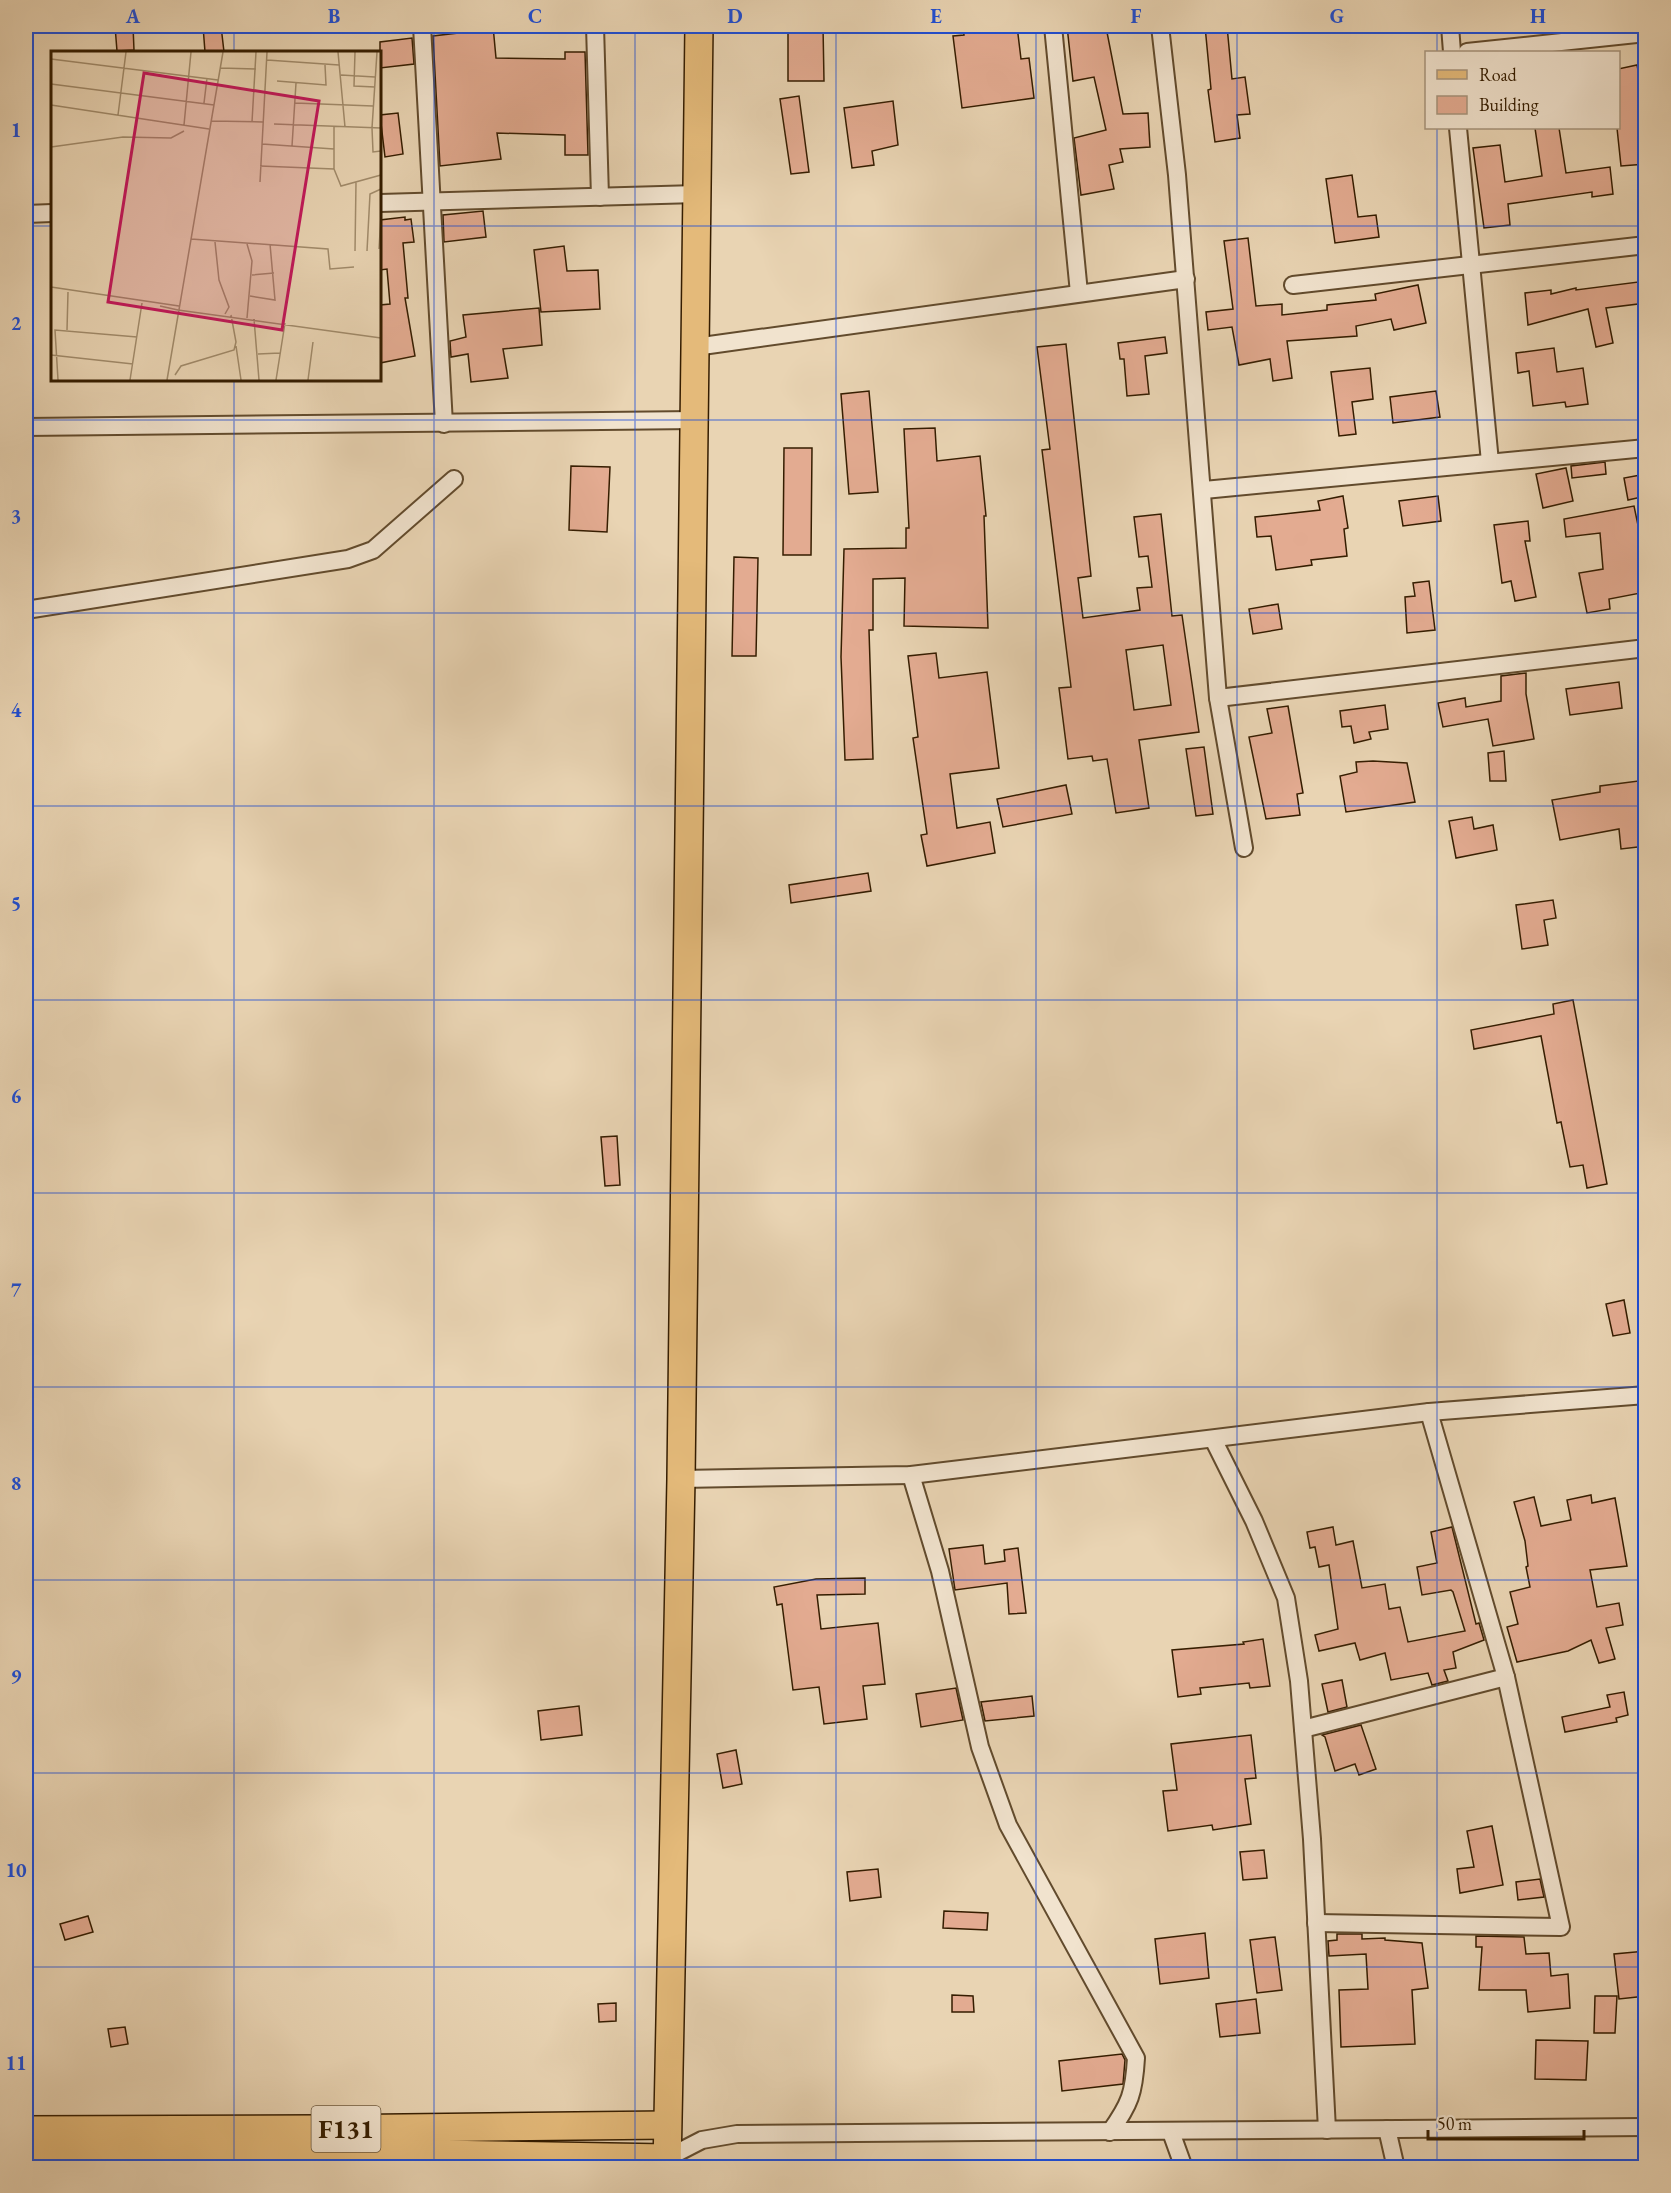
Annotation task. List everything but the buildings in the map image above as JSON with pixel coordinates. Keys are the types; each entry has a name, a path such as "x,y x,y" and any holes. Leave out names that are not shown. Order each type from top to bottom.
{"main road":[{"path":"668,2163 681,1479 696,420 699,26"},
{"name":"F131","path":"26,2130 667,2124"},
{"name":"F131","path":"26,2153 321,2160 668,2163"}],"street":[{"path":"422,26 444,424"},
{"path":"595,26 600,197"},
{"path":"1053,26 1079,293"},
{"path":"1160,26 1186,279 1204,490 1218,698 1244,848"},
{"path":"1450,26 1452,51"},
{"path":"1476,51 1646,33"},
{"path":"1458,129 1469,265 1490,462"},
{"path":"381,203 697,194"},
{"path":"26,214 51,213"},
{"path":"1293,285 1646,245"},
{"path":"695,347 1186,279"},
{"path":"26,427 696,420"},
{"path":"1204,490 1646,448"},
{"path":"26,610 348,560 373,550 454,479"},
{"path":"1218,698 1646,648"},
{"path":"681,1479 911,1475 1429,1413 1646,1395"},
{"path":"1316,1923 1561,1927 1506,1677 1429,1413"},
{"path":"1213,1439 1254,1521 1286,1598 1299,1681 1303,1729 1316,1923 1326,2130"},
{"path":"911,1475 940,1571 980,1747 1008,1825 1136,2058 1134,2091 1123,2114 1110,2133"},
{"path":"1303,1729 1506,1677"},
{"path":"668,2163 702,2140 737,2134 1110,2133 1646,2127"},
{"path":"1387,2130 1396,2168"},
{"path":"1171,2132 1184,2168"}]}
